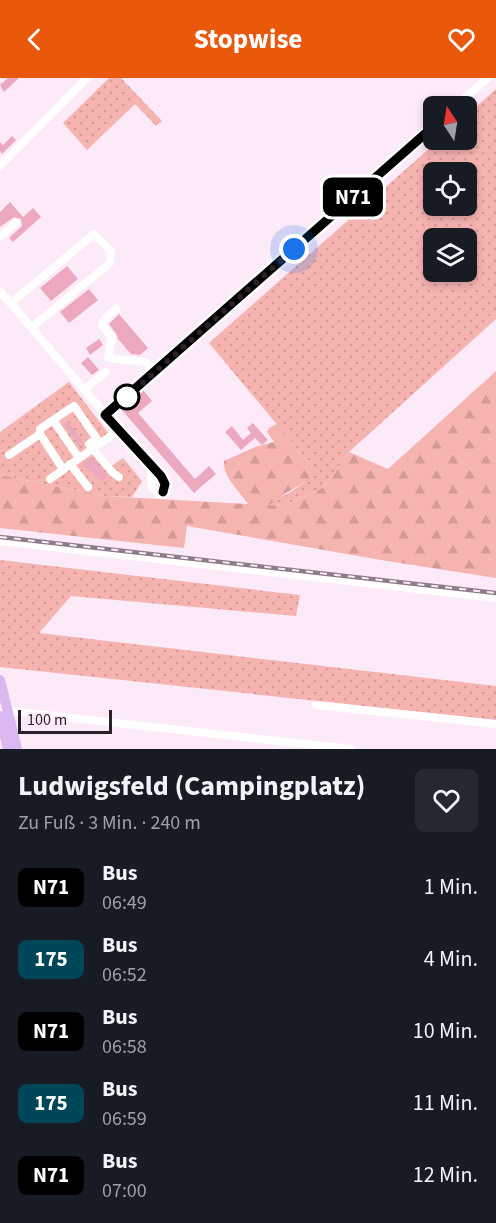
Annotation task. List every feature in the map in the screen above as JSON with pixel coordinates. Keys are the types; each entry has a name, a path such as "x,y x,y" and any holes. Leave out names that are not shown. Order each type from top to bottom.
{"main road":[{"path":"0,680 17,749"},
{"path":"0,716 8,749"}],"street":[{"path":"0,166 87,78"},
{"path":"467,96 488,78"},
{"path":"105,415 423,136"},
{"path":"0,237 16,223"},
{"path":"11,303 94,234 111,251 110,263 32,327"},
{"path":"0,291 105,415 161,476 165,484"},
{"path":"116,309 106,317 102,325 112,338 108,358 146,362 155,372"},
{"path":"85,389 106,372"},
{"path":"9,455 39,434 40,429 74,406 97,439 88,445 119,477"},
{"path":"53,420 78,458"},
{"path":"50,479 119,430"},
{"path":"39,434 66,467 87,487"},
{"path":"0,541 496,598"},
{"path":"316,705 496,724"},
{"path":"0,710 351,749"}],"green space":[{"path":"109,78 121,78 162,121 156,126 135,104 87,150 63,123"},
{"path":"496,89 496,319 349,452 324,487 285,506 266,505 303,483 313,468 209,343 428,150 477,150 477,106"},
{"path":"496,371 496,578 187,526 184,548 0,528 0,475 105,496 248,504 229,478 224,461 255,447 274,442 267,432 269,428 277,424 313,468 313,476 307,481 268,505 285,506 324,487 349,452 388,469"},
{"path":"69,382 109,434 93,445 110,467 123,458 142,481 132,497 105,496 0,475 0,432"},
{"path":"0,560 300,595 296,616 71,596 39,633 496,686 496,720 0,667"}],"building":[{"path":"8,78 19,78 4,92 0,85"},
{"path":"12,136 16,140 2,154 0,142 3,145"},
{"path":"10,202 23,217 33,208 41,217 13,242 9,238 22,226 21,219 14,217 0,227 0,212"},
{"path":"67,266 78,279 51,301 40,288"},
{"path":"89,289 98,300 69,323 60,312"},
{"path":"119,314 148,348 140,355 131,354 109,324"},
{"path":"99,339 103,345 90,355 86,348"},
{"path":"88,357 99,370 92,375 81,363"},
{"path":"143,390 152,401 138,413 195,479 209,466 216,474 194,493 121,409"},
{"path":"68,422 83,442 79,446 64,424"},
{"path":"253,423 268,440 262,445 255,438 241,450 225,432 232,426 243,440 251,433 247,428"},
{"path":"92,457 107,476 102,482 82,464"}],"railway":[{"path":"0,537 496,593"}],"bus line":[{"name":"N71","path":"163,492 165,484 161,476 105,415 423,136"}],"route":[{"path":"127,397 294,249"}]}
